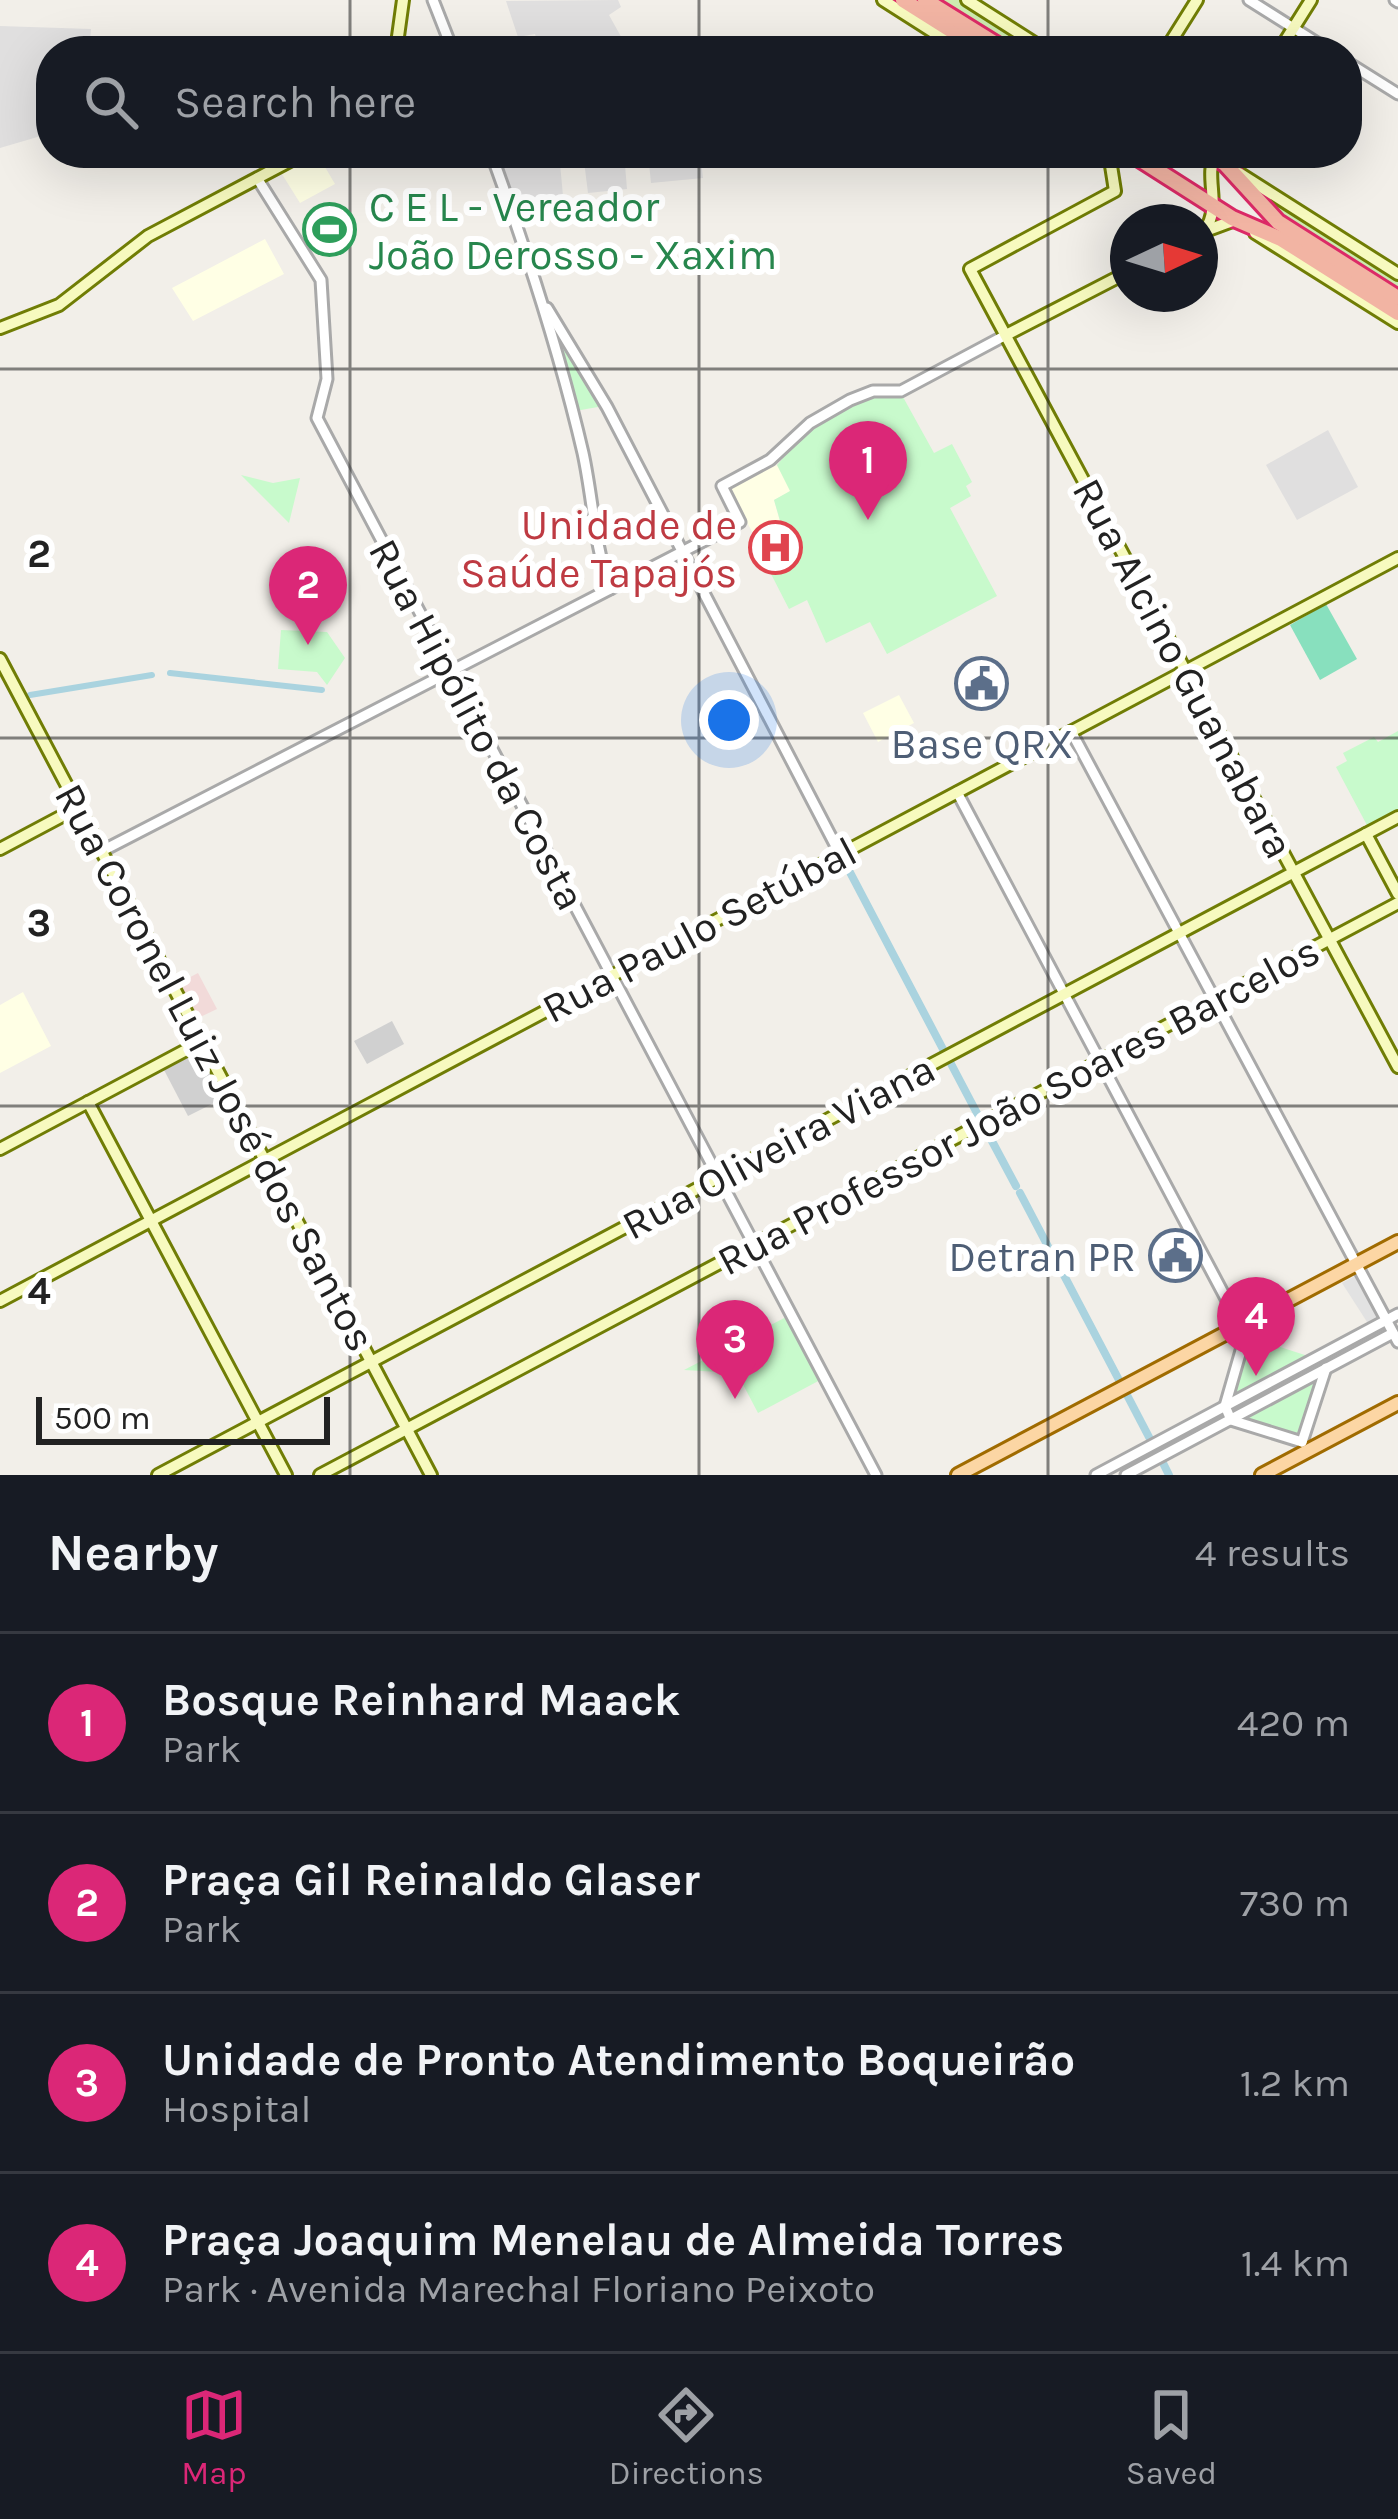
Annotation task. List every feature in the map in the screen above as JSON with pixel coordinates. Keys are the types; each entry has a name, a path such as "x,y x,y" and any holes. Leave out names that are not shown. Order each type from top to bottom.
{"highway":[{"path":"904,0 960,36"},
{"path":"925,0 983,36"},
{"path":"1154,168 1212,204"},
{"path":"1226,168 1278,221 1398,298"},
{"path":"1218,208 1281,239 1398,313"}],"main road":[{"path":"398,36 403,0"},
{"path":"883,0 939,36"},
{"path":"967,0 1023,36"},
{"path":"1174,36 1197,0"},
{"path":"1288,36 1311,0"},
{"path":"0,328 59,305 135,244 276,168"},
{"name":"Rua Alcino Guanabara","path":"1111,168 1115,191 970,269 1398,1067"},
{"path":"1212,168 1214,204"},
{"path":"1232,168 1398,274"},
{"path":"1218,225 1232,218 1398,323"},
{"path":"1006,335 1110,281"},
{"name":"Rua Paulo Setúbal","path":"0,1301 1398,558"},
{"name":"Rua Coronel Luiz José dos Santos","path":"0,659 431,1475"},
{"path":"0,849 79,807"},
{"name":"Rua Oliveira Viana","path":"158,1475 1398,817"},
{"path":"1366,834 1398,894"},
{"name":"Rua Professor João Soares Barcelos","path":"320,1475 1398,903"},
{"path":"0,1149 202,1041"},
{"path":"88,1102 286,1475"},
{"path":"958,1475 1244,1329 1398,1242"},
{"path":"1262,1475 1305,1446 1398,1403"}],"street":[{"path":"430,0 448,36"},
{"path":"1249,0 1306,36"},
{"path":"1362,71 1398,94"},
{"path":"496,168 562,343 607,407 840,854"},
{"name":"Rua Hipólito da Costa","path":"257,178 321,280 327,379 317,418 876,1475"},
{"path":"102,851 740,521 722,486 770,460 810,423 868,392 901,391 1006,335"},
{"path":"562,343 596,538 610,589"},
{"path":"1071,731 1395,1338 1096,1475"},
{"path":"957,792 1244,1329 1228,1413"},
{"path":"1126,1475 1398,1314"},
{"path":"1228,1413 1305,1446 1326,1368"}],"shaded area":[{"path":"618,0 621,7 609,15 621,36 518,36 506,1"},
{"path":"0,26 91,29 90,36 36,36 36,137 0,148"},
{"path":"326,168 335,184 300,203 280,171"},
{"path":"501,168 560,168 563,196 513,201"},
{"path":"585,168 625,168 627,189 588,193"},
{"path":"650,168 702,168 703,178 651,183"},
{"path":"265,239 284,274 193,321 172,288"},
{"path":"1328,430 1358,487 1297,520 1266,465"},
{"path":"777,465 791,491 774,500 783,532 759,545 729,488"},
{"path":"899,695 914,723 878,742 863,713"},
{"path":"198,973 217,1009 196,1019 177,984"},
{"path":"23,992 51,1046 0,1073 0,1005"},
{"path":"392,1021 404,1044 367,1064 354,1041"},
{"path":"201,1048 226,1097 188,1116 163,1068"},
{"path":"1355,1276 1379,1320 1369,1325 1342,1283"}],"green space":[{"path":"933,0 960,0 1017,36 990,36"},
{"path":"1245,180 1398,276 1398,294 1293,228"},
{"path":"561,345 599,403 598,407 575,411"},
{"path":"884,393 903,397 934,453 952,444 972,482 966,486 971,496 950,508 997,596 887,654 870,622 826,643 807,600 789,609 771,574 792,562 774,500 790,491 777,465 824,420"},
{"path":"241,475 273,483 300,478 289,523"},
{"path":"1326,604 1357,659 1320,680 1290,625"},
{"path":"281,630 327,632 345,658 327,685 317,672 278,669"},
{"path":"1398,731 1398,813 1369,829 1336,767 1347,761 1343,753"},
{"path":"790,1315 824,1378 758,1413 737,1373 684,1370"},
{"path":"1258,1340 1311,1357 1231,1400 1229,1392 1248,1342"},
{"path":"1320,1374 1300,1433 1292,1436 1242,1421 1240,1416"}],"waterway":[{"path":"170,673 322,690"},
{"path":"30,695 152,675"},
{"path":"843,859 945,1053"},
{"path":"949,1060 979,1117"},
{"path":"985,1128 1016,1186"},
{"path":"1020,1193 1052,1254"},
{"path":"1057,1262 1119,1380"},
{"path":"1127,1395 1150,1439"},
{"path":"1163,1463 1169,1475"}],"place":[{"name":"C E L - Vereador João Derosso - Xaxim","path":"330,230"},
{"name":"Bosque Reinhard Maack","path":"868,520"},
{"name":"Unidade de Saúde Tapajós","path":"776,548"},
{"name":"Praça Gil Reinaldo Glaser","path":"308,645"},
{"name":"Base QRX","path":"982,684"},
{"name":"Detran PR","path":"1175,1256"},
{"name":"Praça Joaquim Menelau de Almeida Torres","path":"1256,1376"},
{"name":"Unidade de Pronto Atendimento Boqueirão","path":"735,1399"}]}
